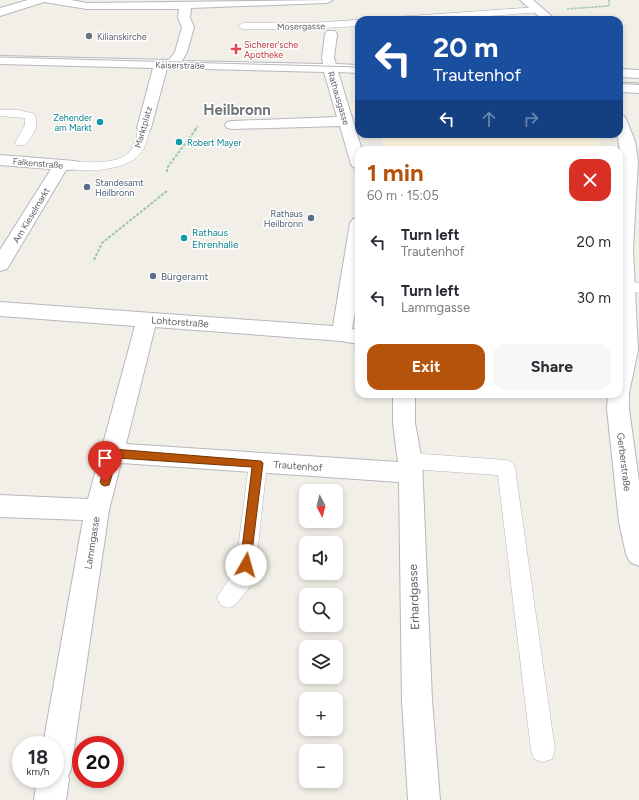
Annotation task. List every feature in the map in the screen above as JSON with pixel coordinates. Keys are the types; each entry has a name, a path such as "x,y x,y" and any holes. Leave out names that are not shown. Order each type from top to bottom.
{"street":[{"path":"0,4 2,0"},
{"path":"0,12 40,0"},
{"path":"49,0 87,6 185,5 253,1 321,2"},
{"path":"526,0 546,16"},
{"name":"Marktplatz","path":"144,128 173,65 181,52 188,27 184,18 185,5"},
{"path":"313,68 329,65 331,34"},
{"name":"Kaiserstraße","path":"0,60 173,65 329,65 355,68"},
{"name":"Rathausgasse","path":"329,65 355,152"},
{"path":"623,73 639,74"},
{"path":"623,88 639,89"},
{"path":"232,125 345,121"},
{"name":"Gerberstraße","path":"623,129 628,142 633,189 623,224"},
{"name":"Falkenstraße","path":"12,154 69,165"},
{"name":"Am Kieselmarkt","path":"0,265 69,165"},
{"name":"Gerberstraße","path":"623,232 633,287 628,350 623,371"},
{"path":"350,335 348,299 355,250"},
{"name":"Lohtorstraße","path":"0,309 350,335"},
{"name":"Lammgasse","path":"60,736 98,510 147,320"},
{"name":"Erhardgasse","path":"404,398 404,423 410,467 416,700 424,800"},
{"name":"Gerberstraße","path":"619,398 618,409 639,554"},
{"name":"Trautenhof","path":"113,453 258,463 410,467"},
{"path":"0,506 98,510"},
{"path":"50,800 52,788"}],"lane":[{"path":"461,16 540,11"},
{"name":"Mosergasse","path":"243,26 314,26 355,23"},
{"path":"0,113 26,114 33,120 31,127 12,154"},
{"name":"Marktplatz","path":"69,165 94,166 123,161 135,154 140,146 144,128"},
{"path":"228,598 242,581 246,565 258,463"},
{"path":"410,467 506,468 543,750"}],"path":[{"path":"540,11 609,6 609,0"},
{"path":"167,172 167,168 198,126"},
{"path":"94,260 102,243 167,191"}],"shaded area":[{"path":"353,79 355,79 355,120 354,115 350,115 348,107 353,106"},
{"path":"355,120 355,124 352,124 352,121"},
{"path":"382,138 600,138 601,141 600,146 384,146"}],"tram line":[{"path":"0,57 355,67"},
{"path":"623,82 639,83"}],"place":[{"name":"Kilianskirche","path":"89,36"},
{"name":"Sicherer'sche Apotheke","path":"236,49"},
{"name":"Zehender am Markt","path":"100,122"},
{"name":"Robert Mayer","path":"179,142"},
{"name":"Standesamt Heilbronn","path":"87,187"},
{"name":"Rathaus Heilbronn","path":"311,218"},
{"name":"Rathaus Ehrenhalle","path":"184,238"},
{"name":"Bürgeramt","path":"153,276"}],"district":[{"name":"Heilbronn","path":"237,110"}],"route":[{"path":"105,482 113,453 258,463 246,565"}]}
